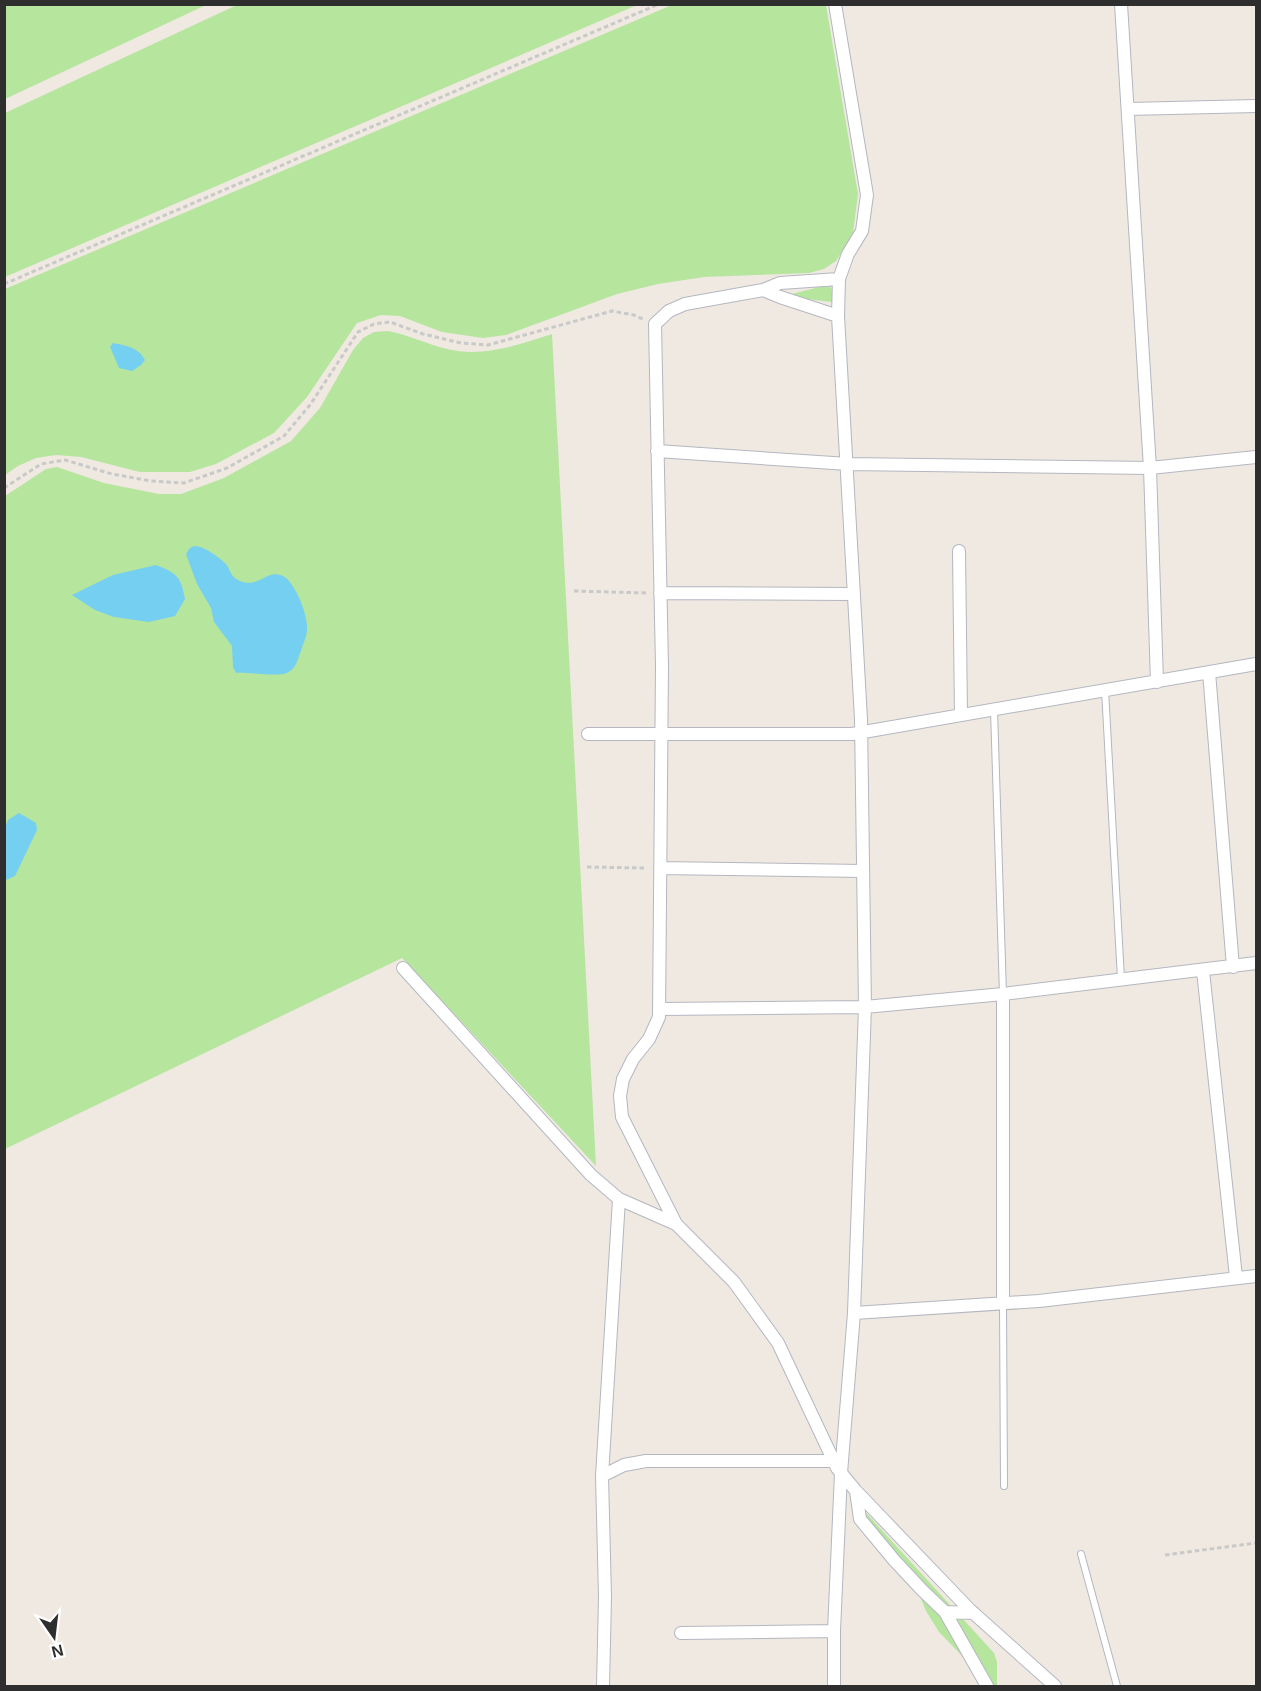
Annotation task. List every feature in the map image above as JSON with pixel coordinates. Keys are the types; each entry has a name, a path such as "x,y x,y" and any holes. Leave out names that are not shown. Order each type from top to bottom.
{"street":[{"path":"834,1686 834,1631 841,1473 854,1313 865,1007 861,732 848,464 838,316 839,279 848,254 862,231 867,195 835,4"},
{"path":"1122,4 1150,468 1158,682"},
{"path":"1128,109 1257,106"},
{"path":"839,279 790,282 763,290 685,304 669,311 655,324 661,733 659,1017 649,1039 633,1059 623,1079 620,1096 622,1116 676,1224 734,1282 778,1343 832,1461 841,1473 974,1613 1055,1686"},
{"path":"763,290 838,316"},
{"path":"657,451 848,464 1150,468 1257,457"},
{"path":"959,551 961,715"},
{"path":"660,593 853,594"},
{"path":"588,734 852,734 1257,664"},
{"path":"1209,672 1233,967"},
{"path":"660,868 863,871"},
{"path":"659,1009 865,1007 1003,994 1257,963"},
{"path":"403,968 591,1175 618,1198 676,1224"},
{"path":"1203,970 1236,1277"},
{"path":"1003,994 1003,1304"},
{"path":"603,1686 605,1598 602,1476 618,1198"},
{"path":"854,1313 1039,1301 1257,1276"},
{"path":"602,1476 624,1465 646,1461 832,1461"},
{"path":"856,1491 858,1514 862,1523 894,1560 945,1612 987,1686"},
{"path":"945,1612 974,1613"},
{"path":"681,1633 834,1631"}],"lane":[{"path":"1104,690 1121,979"},
{"path":"994,709 1003,994"},
{"path":"1003,1304 1004,1486"},
{"path":"1081,1554 1117,1686"}],"path":[{"path":"4,284 659,4"},
{"path":"4,488 40,464 65,460 112,474 151,481 184,483 227,468 284,436 310,405 358,332 374,324 390,322 461,343 488,345 612,310 634,315 655,324"},
{"path":"574,591 660,593"},
{"path":"587,867 660,868"},
{"path":"1165,1556 1257,1543"}],"green space":[{"path":"5,4 206,4 206,5 5,99"},
{"path":"239,4 637,5 5,277 5,113"},
{"path":"672,5 826,5 858,194 853,233 836,261 824,269 809,273 704,277 658,284 617,294 506,335 483,338 442,332 400,316 381,315 357,323 307,397 274,433 216,464 190,472 140,472 81,457 56,455 36,458 5,475 5,289"},
{"path":"823,286 833,290 832,302 789,297 788,295"},
{"path":"388,331 447,349 474,352 500,349 552,334 596,1166 402,958 5,1149 5,496 46,469 57,467 104,483 159,494 181,494 224,478 291,441 320,408 353,350 363,338 374,332"},
{"path":"857,1503 994,1653 997,1662 997,1686 991,1686 939,1632 926,1611 917,1589 854,1504"}],"water":[{"path":"113,343 135,350 145,360 132,371 119,368 110,347"},
{"path":"194,546 207,550 219,558 226,564 234,578 240,581 253,582 277,574 288,579 303,608 307,623 306,637 295,666 290,671 277,675 236,673 233,667 232,646 214,622 211,608 197,584 186,554"},
{"path":"156,565 173,573 182,586 185,599 175,616 149,622 114,617 95,610 72,595 113,575"},
{"path":"19,813 36,823 37,830 15,876 6,880 5,828 8,820"}]}
